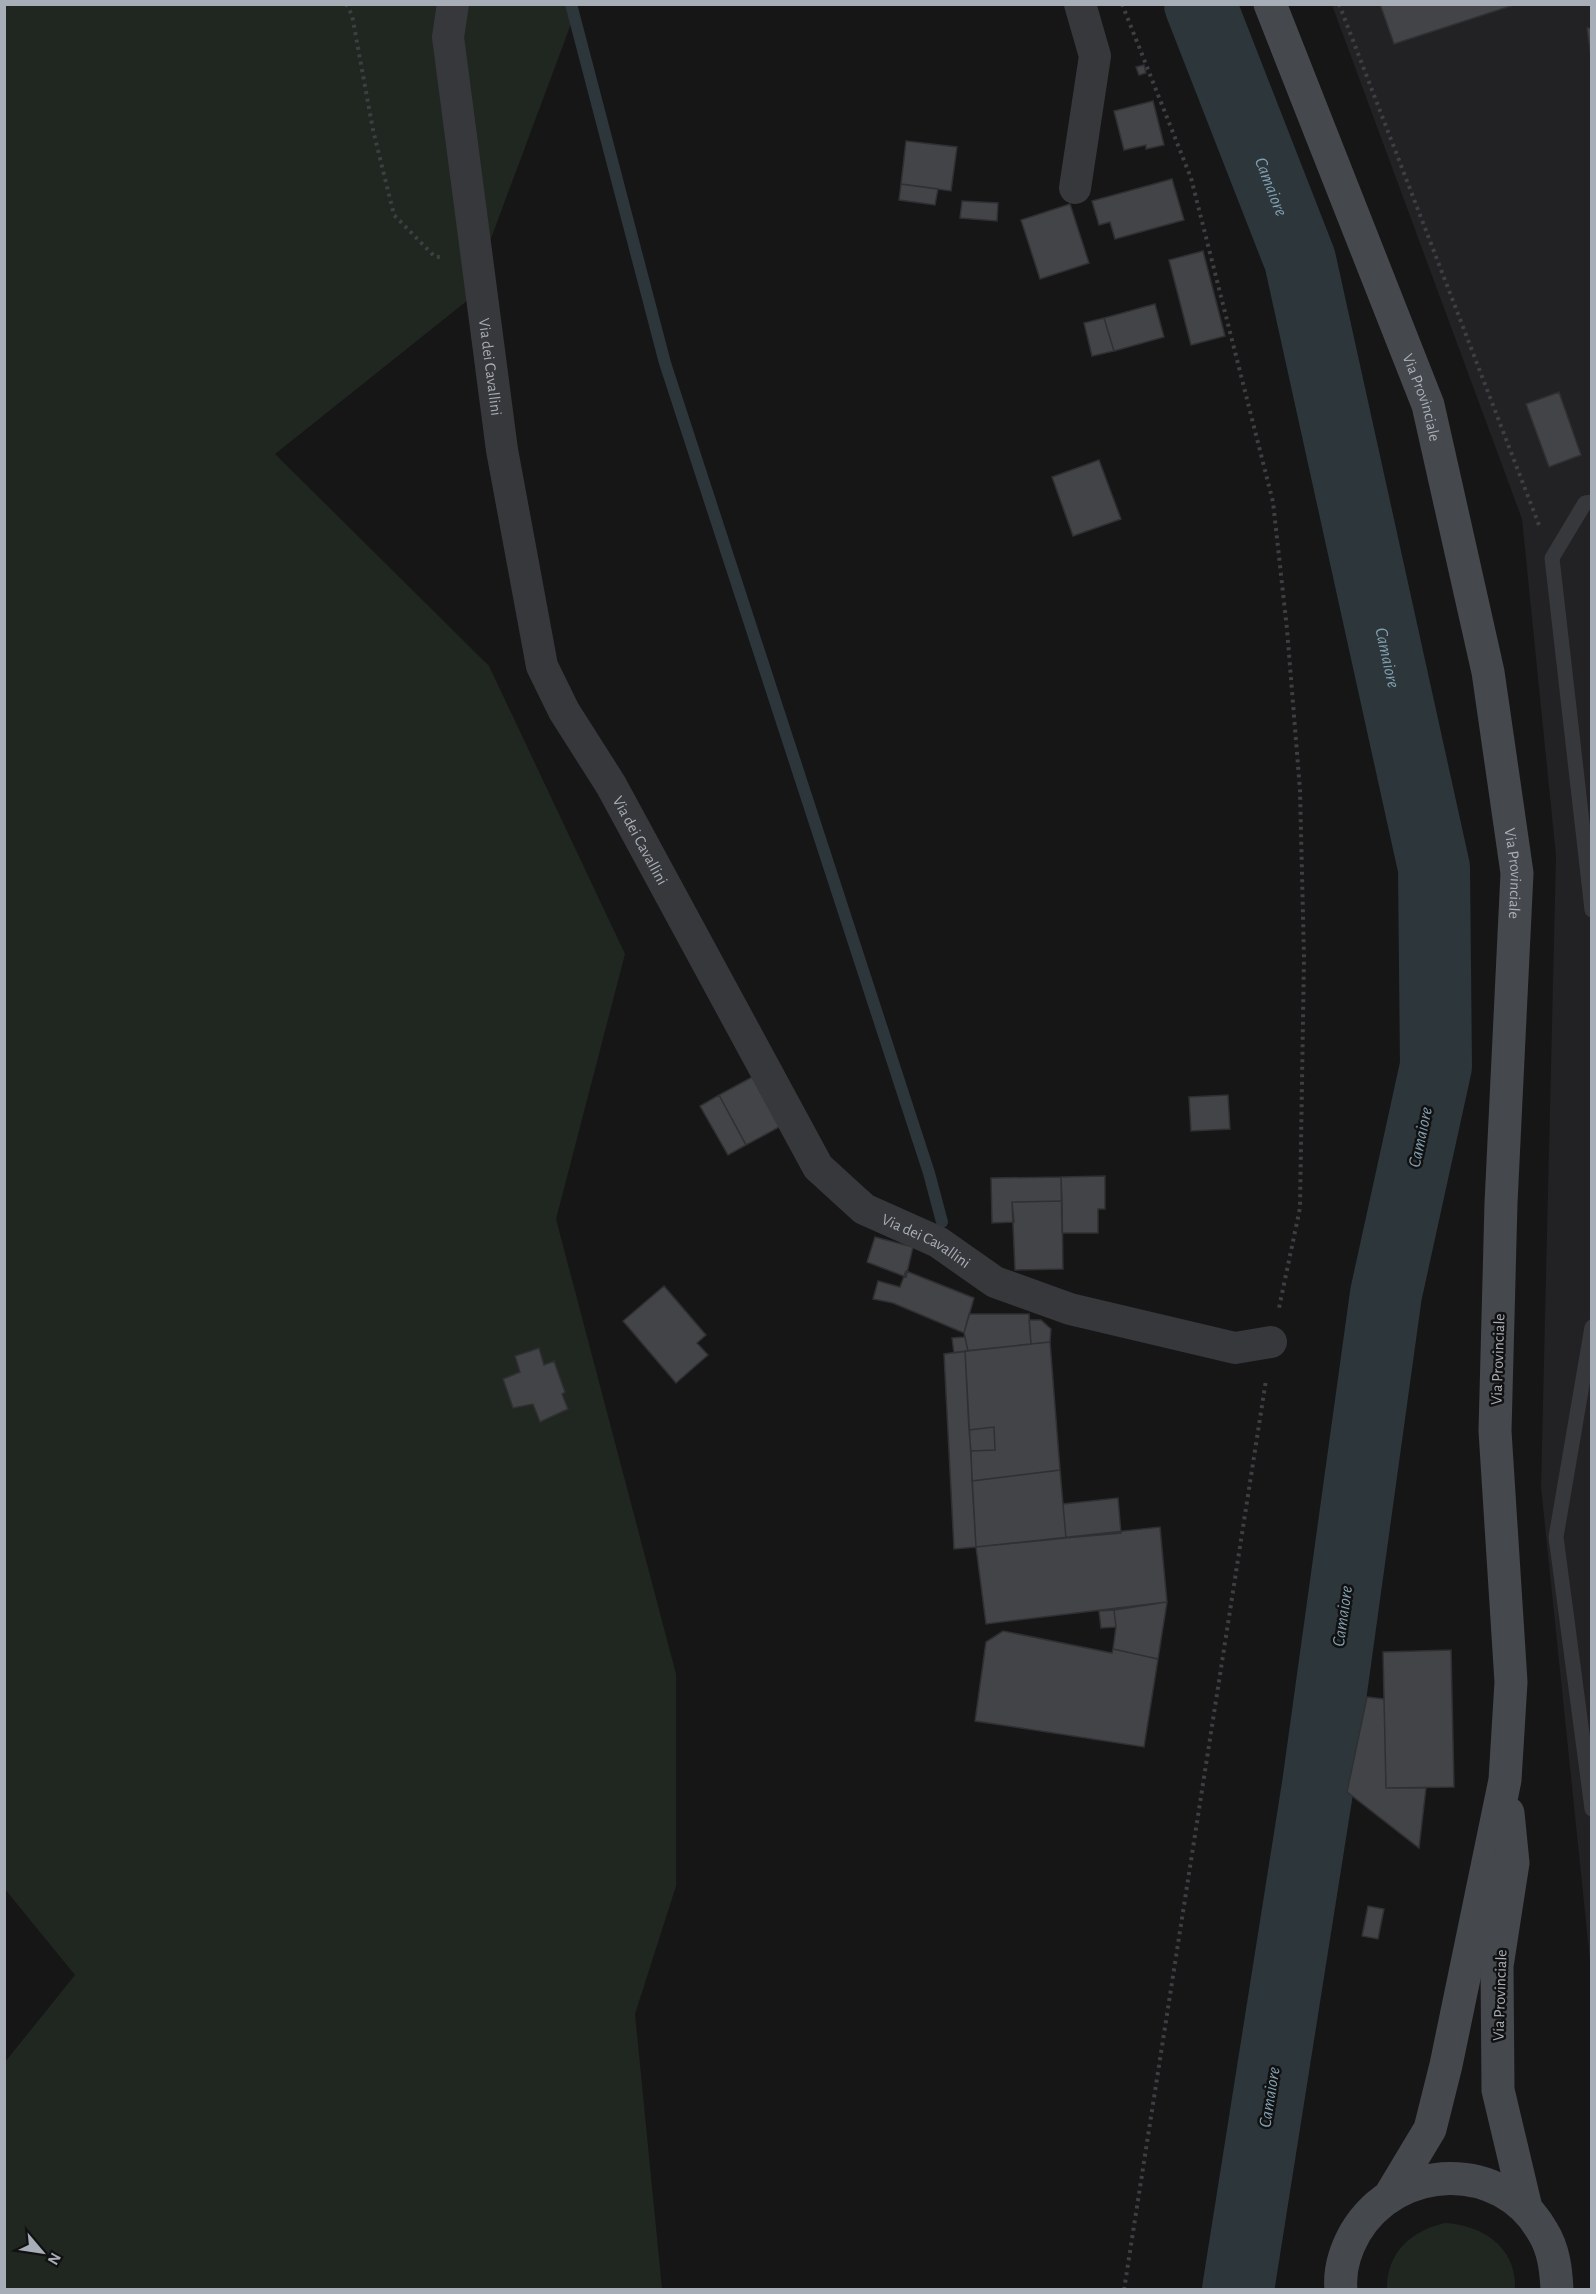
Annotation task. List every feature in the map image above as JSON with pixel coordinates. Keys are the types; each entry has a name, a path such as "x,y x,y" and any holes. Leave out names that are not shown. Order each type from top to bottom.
{"main road":[{"name":"Via Provinciale","path":"1270,4 1428,405 1488,672 1517,873 1502,1203 1495,1431 1511,1682 1505,1780 1446,2066 1430,2129 1391,2194"},
{"name":"Via Provinciale","path":"1505,1780 1513,1863 1497,1966 1498,2090 1526,2208"},
{"name":"Via Provinciale","path":"1340,2286 1347,2247 1365,2216 1391,2194 1418,2181 1446,2176 1476,2180 1503,2190 1526,2208 1544,2233 1551,2251 1557,2289"}],"street":[{"name":"Via dei Cavallini","path":"453,4 448,36 502,450 542,666 564,711 611,785 818,1167 864,1209 938,1242 994,1282 1070,1309 1235,1348 1271,1342"},
{"path":"1075,188 1095,56 1080,4"}],"lane":[{"path":"1592,502 1585,503 1552,558 1586,814 1592,910"},
{"path":"1592,1328 1556,1537 1592,1809"}],"path":[{"path":"346,4 352,15 374,130 394,215 435,257 477,259"},
{"path":"1122,4 1191,178 1275,514 1300,790 1304,957 1300,1208 1271,1342 1124,2289"},
{"path":"1339,4 1552,558"}],"shaded area":[{"path":"5,5 578,5 468,300 275,454 489,666 625,954 556,1219 676,1674 676,1886 635,2014 662,2289 5,2290 5,2062 75,1975 4,1888"},
{"path":"1332,5 1591,5 1591,1970 1541,1487 1556,856 1522,519"},
{"path":"1445,2223 1472,2228 1495,2241 1510,2262 1515,2289 1387,2289 1391,2264 1403,2245 1422,2231"}],"building":[{"path":"1380,4 1517,4 1394,44"},
{"path":"1587,28 1592,28 1592,65"},
{"path":"1144,65 1146,73 1139,75 1136,67"},
{"path":"1153,101 1164,145 1146,149 1146,145 1124,150 1114,111"},
{"path":"906,141 957,147 951,191 901,184"},
{"path":"1172,179 1184,220 1115,239 1110,222 1099,225 1092,201"},
{"path":"901,184 938,189 935,205 899,200"},
{"path":"962,201 998,203 997,221 960,218"},
{"path":"1070,204 1089,263 1040,279 1021,220"},
{"path":"1203,251 1225,336 1191,345 1169,260"},
{"path":"1155,304 1164,337 1114,351 1104,318"},
{"path":"1104,318 1114,351 1092,356 1084,323"},
{"path":"1559,392 1581,455 1549,467 1526,404"},
{"path":"1099,460 1121,519 1073,536 1052,477"},
{"path":"754,1076 781,1126 746,1145 719,1095"},
{"path":"719,1095 746,1145 728,1155 700,1106"},
{"path":"1228,1095 1230,1129 1191,1131 1189,1097"},
{"path":"1105,1176 1105,1209 1098,1209 1098,1233 1062,1233 1061,1177"},
{"path":"1061,1177 1062,1201 1012,1202 1014,1222 992,1223 991,1178"},
{"path":"1062,1201 1063,1269 1015,1270 1012,1202"},
{"path":"875,1237 913,1247 906,1277 867,1262"},
{"path":"906,1271 974,1298 964,1333 893,1303 873,1299 878,1281 900,1287"},
{"path":"664,1286 706,1335 697,1343 708,1355 676,1383 623,1321"},
{"path":"969,1314 1029,1314 1031,1344 968,1351 964,1333"},
{"path":"1029,1320 1041,1320 1051,1329 1050,1342 1031,1344"},
{"path":"965,1337 968,1351 954,1353 952,1338"},
{"path":"1050,1342 1060,1470 972,1481 971,1451 995,1450 994,1427 969,1430 965,1351"},
{"path":"539,1348 544,1365 554,1361 565,1392 562,1394 568,1409 540,1422 533,1404 513,1408 503,1379 520,1372 515,1356"},
{"path":"965,1351 976,1547 954,1549 944,1354"},
{"path":"994,1427 995,1450 971,1451 969,1430"},
{"path":"1060,1470 1066,1538 976,1547 972,1481"},
{"path":"1118,1498 1121,1533 1066,1538 1063,1504"},
{"path":"1160,1527 1167,1602 986,1624 976,1547"},
{"path":"1167,1602 1158,1659 1113,1649 1116,1627 1114,1610"},
{"path":"1114,1610 1116,1627 1101,1628 1099,1611"},
{"path":"1003,1631 1112,1653 1113,1649 1158,1659 1144,1747 975,1721 986,1642"},
{"path":"1451,1650 1454,1787 1386,1788 1383,1652"},
{"path":"1367,1697 1384,1699 1386,1788 1426,1788 1419,1848 1347,1792"},
{"path":"1368,1906 1384,1909 1378,1939 1362,1936"}],"waterway":[{"path":"571,4 665,363 929,1173 942,1222"},
{"name":"Camaiore","path":"1200,4 1300,260 1434,868 1436,1066 1386,1294 1318,1785 1238,2290"}]}
